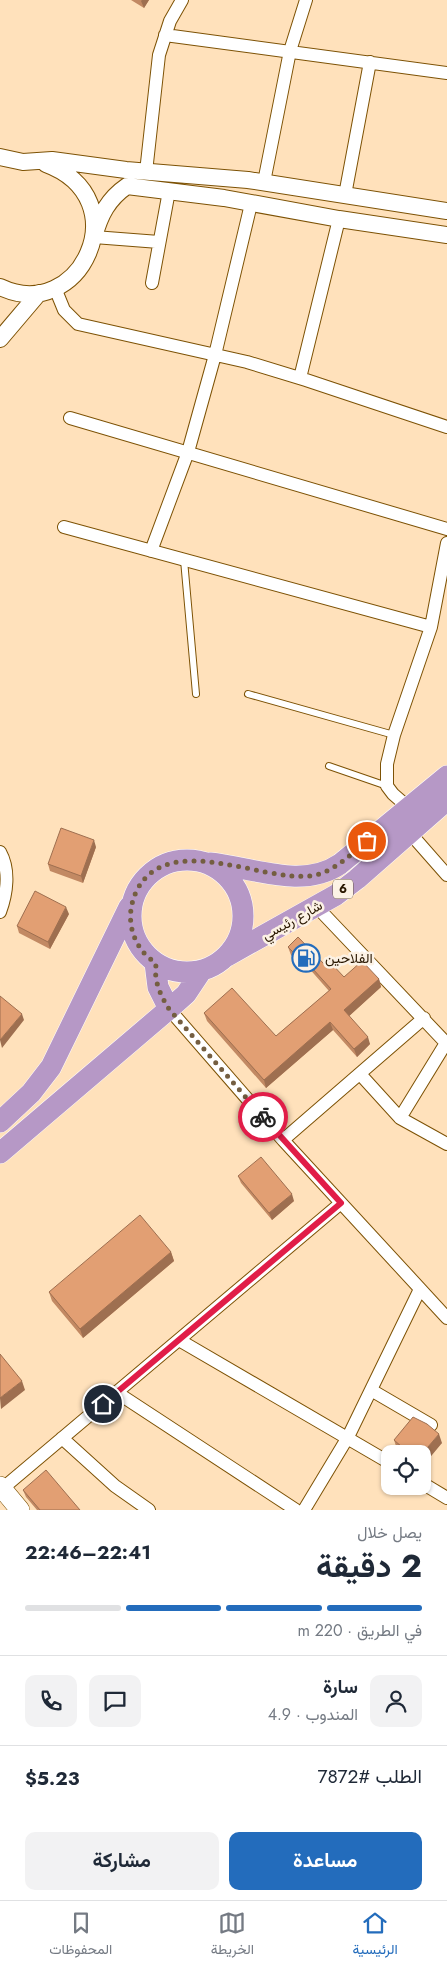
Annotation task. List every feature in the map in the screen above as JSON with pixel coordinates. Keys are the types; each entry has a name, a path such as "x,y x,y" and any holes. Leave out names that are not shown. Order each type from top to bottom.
{"highway":[{"name":"شارع رئيسي","path":"0,1122 31,1093 51,1067 134,898 147,877 160,867 183,860 228,865 280,875 311,876 323,873 340,864 447,776"},
{"name":"شارع رئيسي","path":"134,898 131,914 132,930 138,945 155,963 178,972 202,970 336,895 447,800"},
{"name":"شارع رئيسي","path":"200,862 221,872 232,884 240,898 241,930 235,945 225,957"},
{"path":"155,963 158,987 169,1009"},
{"name":"شارع رئيسي","path":"0,1153 186,994 202,970"}],"main road":[{"path":"1,1487 20,1510"}],"street":[{"path":"146,172 159,55 165,35 182,0"},
{"path":"264,182 290,51 306,0"},
{"path":"165,35 447,73"},
{"path":"345,195 370,62"},
{"path":"0,157 23,162 43,163 61,170 77,182 88,198 94,218 94,237"},
{"path":"0,168 23,162 52,160 146,172 264,182 447,211"},
{"path":"0,287 23,293 39,293 55,288 69,279 81,268 89,253 103,211 111,200 127,186 224,198 340,219 447,235"},
{"path":"152,283 169,191"},
{"path":"151,551 188,452 215,355 251,204"},
{"path":"300,378 340,219"},
{"path":"94,237 159,242"},
{"path":"55,288 56,296 64,310 78,324 247,362 447,427"},
{"path":"0,339 39,293"},
{"path":"70,418 447,529"},
{"path":"64,527 431,627"},
{"path":"409,808 387,786 387,764 394,736 431,627 447,543"},
{"path":"410,833 447,875"},
{"path":"0,852 4,860 7,881 0,912"},
{"path":"316,906 447,1043 400,1118"},
{"path":"169,1009 283,1140 447,1318"},
{"path":"283,1140 424,1018"},
{"path":"360,1074 400,1118 447,1144"},
{"path":"1,1487 341,1203"},
{"path":"304,1510 348,1437 420,1289"},
{"path":"179,1340 381,1457"},
{"path":"371,1390 431,1425"},
{"path":"116,1392 296,1510"},
{"path":"62,1438 115,1486 149,1510"},
{"path":"431,1488 447,1498"}],"lane":[{"path":"184,560 196,694"},
{"path":"248,694 394,736"},
{"path":"329,766 387,786"}],"building":[{"path":"61,828 94,840 81,876 48,864"},
{"path":"35,891 66,907 48,942 17,926"},
{"path":"298,937 325,965 329,961 344,977 362,961 379,979 344,1010 368,1037 354,1049 330,1022 264,1080 204,1013 232,988 276,1036 331,989 304,959 302,961 288,947"},
{"path":"0,996 22,1014 0,1040"},
{"path":"261,1157 292,1194 269,1213 238,1176"},
{"path":"140,1215 171,1252 80,1329 49,1292"},
{"path":"0,1354 22,1381 0,1398"},
{"path":"413,1417 427,1424 439,1434 430,1445 400,1445 394,1440"},
{"path":"46,1470 80,1510 40,1510 23,1490"}],"way so far":[{"path":"263,1117 169,1009 162,998 155,975 155,963 138,945 132,930 132,906 137,890 147,877 160,867 183,860 228,865 280,875 311,876 331,870 367,841"}],"place":[{"name":"الفلاحين","path":"306,958"}],"route":[{"path":"103,1404 341,1203 263,1117"}]}
